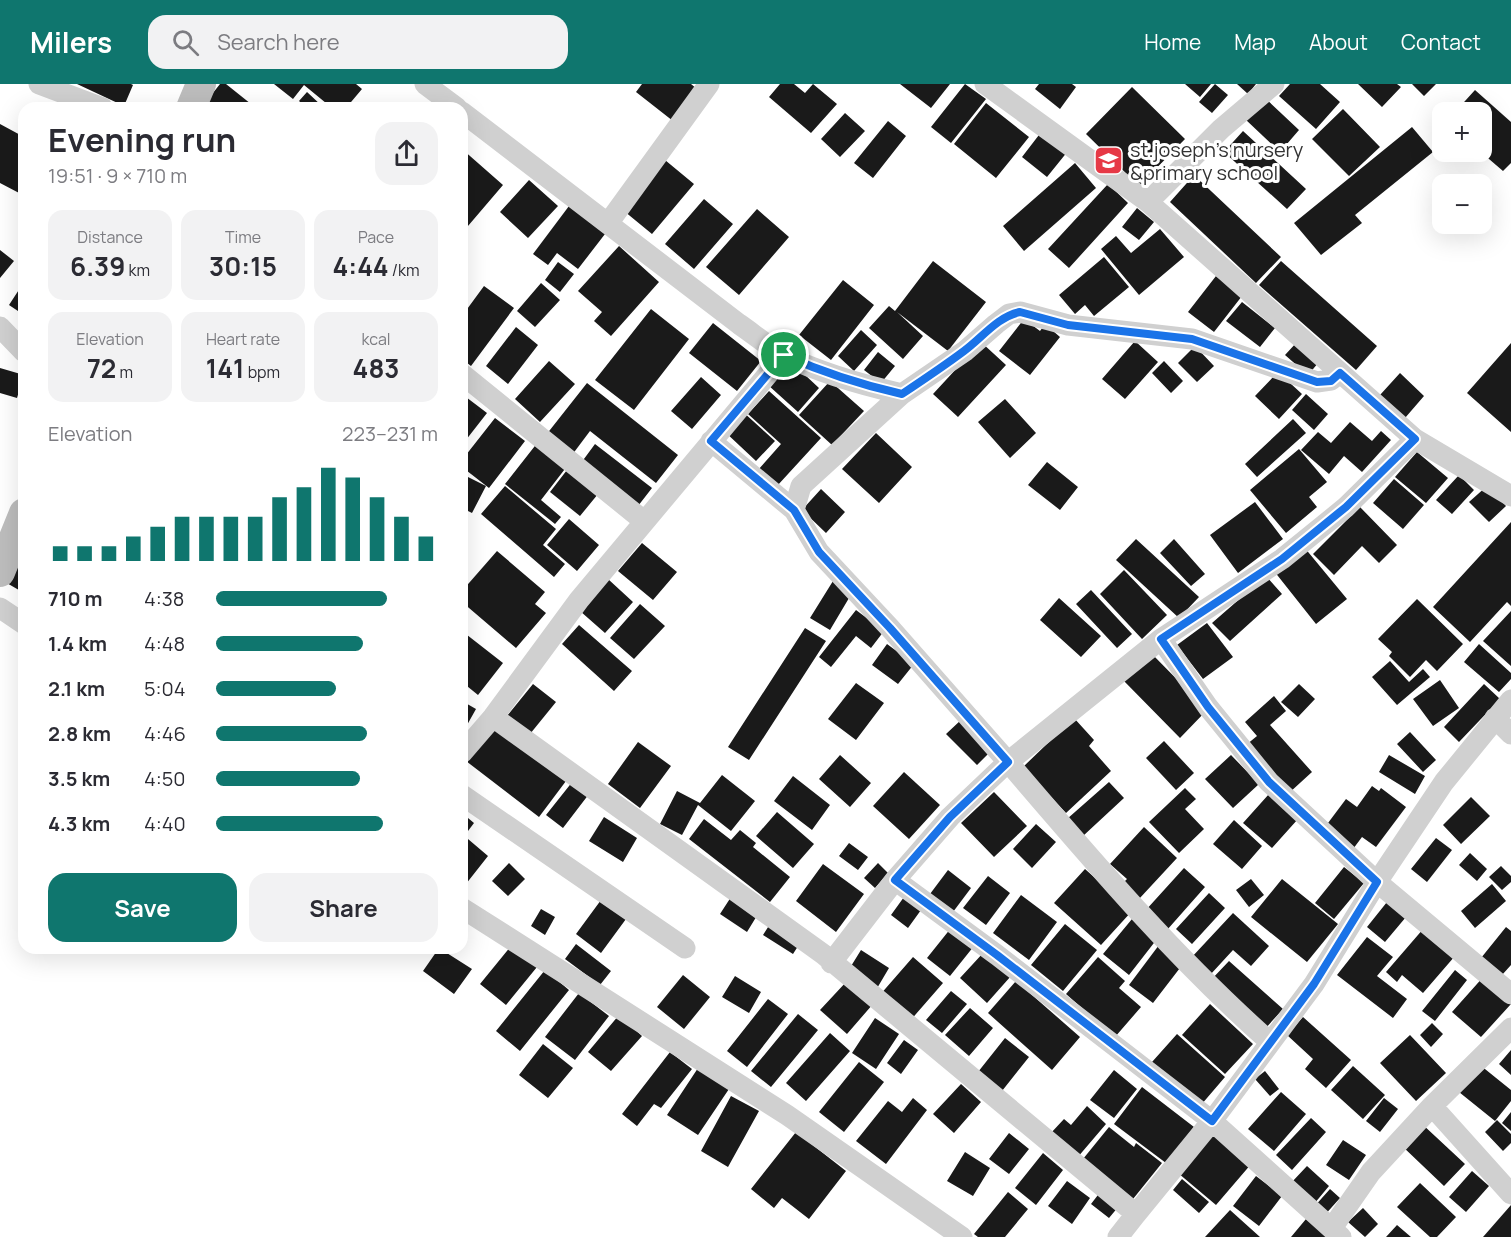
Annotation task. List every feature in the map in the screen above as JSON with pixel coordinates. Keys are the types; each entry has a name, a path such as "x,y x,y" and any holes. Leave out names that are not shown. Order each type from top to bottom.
{"street":[{"path":"39,84 87,102"},
{"path":"194,102 201,84"},
{"path":"425,84 449,102"},
{"path":"609,222 709,84"},
{"path":"985,84 1148,202 1415,439 1511,496"},
{"path":"1148,202 1221,129 1274,84"},
{"path":"468,116 784,355 872,387 902,394"},
{"path":"794,510 801,486 902,394 965,351 1002,319 1020,312 1068,325 1192,339 1317,382 1331,381 1340,373"},
{"path":"0,327 18,346"},
{"path":"468,746 579,600 784,355"},
{"path":"468,379 644,521"},
{"path":"831,963 895,880 950,817 1008,762 1161,639 1282,559 1346,507 1415,439"},
{"path":"711,441 794,510 819,552 890,628 1107,878 1217,995 1270,1042"},
{"path":"0,572 18,529"},
{"path":"0,608 18,620"},
{"path":"1161,639 1208,707 1269,782 1377,882 1511,994"},
{"path":"1118,1237 1212,1121 1314,984 1377,882 1444,782 1511,700"},
{"path":"492,717 823,954 831,963 948,1055 1136,1214"},
{"path":"1495,718 1511,734"},
{"path":"468,799 685,948"},
{"path":"895,880 997,955 1212,1121 1336,1233 1371,1172 1432,1106 1511,1028"},
{"path":"468,912 787,1115 962,1237"},
{"path":"1432,1106 1511,1194"}],"building":[{"path":"77,84 133,85 126,102 115,102"},
{"path":"220,84 226,84 248,102 206,102"},
{"path":"274,84 356,84 362,89 351,102 325,102 304,85 293,99"},
{"path":"642,84 691,84 697,89 673,121 636,92"},
{"path":"780,84 794,84 805,93 813,84 837,104 811,133 769,97"},
{"path":"900,84 950,84 931,108"},
{"path":"965,84 986,99 951,143 931,127"},
{"path":"1039,84 1072,84 1076,87 1060,109 1035,89"},
{"path":"1185,84 1211,84 1200,97"},
{"path":"1215,84 1228,95 1212,113 1199,102"},
{"path":"1237,84 1256,84 1248,94"},
{"path":"1290,84 1320,84 1340,102 1316,129 1279,96"},
{"path":"1358,84 1397,84 1401,87 1382,107"},
{"path":"1412,84 1436,84 1424,96"},
{"path":"1132,87 1185,139 1139,186 1086,134"},
{"path":"1475,90 1488,102 1464,102"},
{"path":"307,92 318,102 300,102"},
{"path":"1265,98 1299,130 1280,152 1245,119"},
{"path":"986,103 1029,137 996,178 954,144"},
{"path":"1492,105 1511,122 1511,163 1503,171 1492,162"},
{"path":"1343,109 1380,147 1349,176 1312,139"},
{"path":"845,113 865,131 840,157 821,139"},
{"path":"888,121 906,136 873,178 854,163"},
{"path":"0,124 18,134 18,192 0,183"},
{"path":"1412,127 1432,151 1355,215 1362,223 1321,255 1294,223"},
{"path":"1042,131 1068,151 1047,177 1022,157"},
{"path":"1243,131 1306,189 1287,209 1224,152"},
{"path":"468,154 503,185 468,226"},
{"path":"665,160 694,184 652,234 624,211"},
{"path":"1075,163 1096,188 1024,251 1003,226"},
{"path":"1194,175 1281,257 1256,283 1170,202"},
{"path":"529,180 558,206 528,238 500,212"},
{"path":"1108,184 1128,203 1069,268 1048,249"},
{"path":"704,199 733,224 694,269 665,244"},
{"path":"569,206 605,234 578,269 557,253 548,265 533,254"},
{"path":"1137,208 1154,222 1139,240 1122,227"},
{"path":"757,209 789,237 739,295 706,267"},
{"path":"1160,229 1184,257 1139,295 1101,249 1116,236 1131,253"},
{"path":"619,246 659,282 611,336 594,321 602,312 578,291"},
{"path":"0,250 14,261 0,278"},
{"path":"1104,257 1129,287 1094,316 1085,305 1075,314 1059,295"},
{"path":"933,261 986,302 948,351 897,312 923,336 903,359 869,328 889,306 895,311"},
{"path":"1281,261 1377,346 1356,370 1259,285"},
{"path":"558,262 574,274 560,292 545,280"},
{"path":"1216,276 1242,296 1214,332 1188,312"},
{"path":"843,280 874,305 831,360 799,335"},
{"path":"541,283 560,300 535,327 517,311"},
{"path":"484,286 514,308 471,366 468,364 468,308"},
{"path":"18,291 18,311 9,305"},
{"path":"1242,302 1275,328 1260,347 1226,321"},
{"path":"651,309 689,339 634,410 595,380"},
{"path":"1024,319 1040,331 1045,324 1060,337 1030,375 999,351"},
{"path":"713,323 761,361 737,391 689,353"},
{"path":"516,327 538,345 508,384 486,366"},
{"path":"861,330 877,345 854,371 838,356"},
{"path":"1135,341 1158,362 1125,399 1102,379"},
{"path":"981,342 1006,365 958,417 933,394"},
{"path":"1297,342 1319,362 1308,375 1285,355"},
{"path":"1511,343 1511,432 1467,393"},
{"path":"1195,346 1214,366 1197,382 1178,363"},
{"path":"878,352 895,366 881,383 864,370"},
{"path":"549,361 575,384 540,422 515,399"},
{"path":"790,361 819,388 798,412 768,385"},
{"path":"1164,361 1183,381 1171,393 1152,373"},
{"path":"0,368 18,373 17,398 0,393"},
{"path":"1278,372 1302,394 1279,419 1255,396"},
{"path":"1400,373 1424,396 1405,418 1380,395"},
{"path":"701,377 721,395 692,429 671,411"},
{"path":"830,381 864,411 832,445 799,415"},
{"path":"587,383 678,455 656,483 590,431 572,455 546,435"},
{"path":"769,391 821,438 777,486 758,470 781,444 748,414"},
{"path":"1306,394 1328,414 1314,430 1292,410"},
{"path":"468,399 487,413 468,437"},
{"path":"1005,399 1036,433 1010,458 978,422"},
{"path":"742,411 775,441 756,461 724,431"},
{"path":"495,418 525,441 489,488 468,472 468,452"},
{"path":"1293,419 1306,433 1257,477 1245,464"},
{"path":"1350,422 1372,441 1381,431 1391,440 1362,472 1344,456 1329,474 1301,450 1318,432 1331,443"},
{"path":"876,433 912,467 879,503 842,469"},
{"path":"538,442 568,465 541,500 561,517 555,524 505,484"},
{"path":"595,444 652,488 638,506 581,463"},
{"path":"1299,449 1327,482 1309,497 1317,507 1286,533 1250,490"},
{"path":"1417,452 1448,478 1426,503 1395,477"},
{"path":"1047,462 1078,487 1060,510 1028,485"},
{"path":"567,470 598,494 580,516 550,492"},
{"path":"1459,475 1474,490 1452,514 1436,500"},
{"path":"468,477 486,486 472,513 468,511"},
{"path":"1394,479 1424,505 1403,529 1373,503"},
{"path":"505,486 556,529 543,545 565,564 554,577 481,514"},
{"path":"1487,486 1506,506 1489,522 1469,502"},
{"path":"821,489 845,512 826,533 802,510"},
{"path":"1255,502 1283,539 1238,573 1210,535"},
{"path":"1360,507 1397,545 1379,563 1362,546 1334,575 1313,554"},
{"path":"569,519 599,545 577,571 547,545"},
{"path":"1511,522 1511,606 1507,602 1470,642 1433,607"},
{"path":"1136,539 1199,597 1179,618 1116,560"},
{"path":"1174,539 1205,574 1191,586 1160,553"},
{"path":"642,543 677,572 653,600 618,571"},
{"path":"1304,547 1347,599 1316,624 1274,571"},
{"path":"497,551 545,592 535,604 546,613 516,648 468,607 468,584"},
{"path":"18,560 18,590 5,582"},
{"path":"1124,570 1167,615 1142,639 1100,594"},
{"path":"1266,576 1282,594 1230,641 1212,623"},
{"path":"608,579 633,602 605,633 580,611"},
{"path":"833,581 852,593 830,630 810,618"},
{"path":"1091,590 1132,634 1117,648 1076,604"},
{"path":"1059,598 1101,636 1081,657 1040,620"},
{"path":"1417,599 1463,644 1437,671 1426,660 1410,677 1389,656 1392,652 1378,639"},
{"path":"640,604 665,626 634,659 610,638"},
{"path":"856,610 884,631 871,648 856,636 831,667 819,657"},
{"path":"1511,611 1511,666 1483,641"},
{"path":"1207,623 1233,657 1203,679 1177,645"},
{"path":"579,625 632,671 614,691 562,644"},
{"path":"805,628 826,641 749,760 728,747"},
{"path":"468,636 503,663 478,695 468,687"},
{"path":"887,644 914,664 898,684 872,665"},
{"path":"1479,644 1511,673 1511,679 1499,692 1464,662"},
{"path":"1151,653 1207,710 1180,738 1123,680"},
{"path":"1390,661 1409,682 1423,669 1430,677 1397,705 1372,677"},
{"path":"1440,680 1459,708 1433,726 1413,699"},
{"path":"856,683 884,703 856,740 828,719"},
{"path":"533,684 556,702 530,734 507,716"},
{"path":"1299,684 1315,699 1298,717 1281,702"},
{"path":"1484,684 1500,699 1459,742 1444,727"},
{"path":"1274,696 1286,711 1270,725 1312,772 1289,793 1246,745 1257,736 1245,722"},
{"path":"468,704 476,709 468,723"},
{"path":"1074,718 1094,740 1089,746 1111,771 1066,813 1023,767"},
{"path":"961,720 991,751 977,765 946,734"},
{"path":"493,725 566,781 539,817 468,763 468,758"},
{"path":"1410,732 1436,760 1423,772 1397,744"},
{"path":"1164,741 1194,773 1176,790 1146,758"},
{"path":"638,742 671,766 640,808 608,784"},
{"path":"840,755 871,783 850,807 819,779"},
{"path":"1231,755 1259,784 1233,808 1205,779"},
{"path":"1389,755 1425,776 1415,794 1379,772"},
{"path":"904,772 940,805 909,839 873,806"},
{"path":"722,775 755,801 731,831 698,805 682,835 660,824 677,791 700,803"},
{"path":"793,776 830,805 812,830 774,801"},
{"path":"573,781 589,794 563,828 546,815"},
{"path":"1109,782 1124,798 1083,836 1067,819"},
{"path":"1372,786 1379,791 1381,788 1406,807 1376,847 1362,837 1353,849 1325,827 1346,799 1357,807"},
{"path":"1185,788 1196,799 1185,809 1204,829 1179,853 1149,822"},
{"path":"994,792 1027,826 994,857 961,823"},
{"path":"1269,794 1298,819 1272,848 1243,823"},
{"path":"1471,797 1490,816 1461,844 1443,825"},
{"path":"777,812 814,844 793,868 756,836"},
{"path":"604,817 637,838 623,862 589,841"},
{"path":"468,818 474,823 468,831"},
{"path":"704,819 731,840 740,830 756,843 753,847 790,877 770,902 689,839"},
{"path":"1234,820 1262,846 1242,869 1213,844"},
{"path":"1036,824 1056,842 1032,868 1013,849"},
{"path":"1144,827 1177,858 1139,899 1122,884 1127,879 1110,864"},
{"path":"1436,838 1452,850 1427,882 1411,869"},
{"path":"468,839 488,856 468,881"},
{"path":"849,843 868,857 858,870 839,856"},
{"path":"1470,853 1487,869 1477,881 1459,865"},
{"path":"509,863 525,879 508,896 492,881"},
{"path":"878,863 888,873 875,888 864,878"},
{"path":"823,864 864,894 836,932 796,901"},
{"path":"1501,866 1511,876 1511,882 1502,890 1489,877"},
{"path":"1344,867 1364,883 1334,919 1315,903"},
{"path":"1184,868 1205,887 1167,930 1145,911"},
{"path":"1085,869 1132,911 1101,945 1054,903"},
{"path":"948,870 971,888 950,916 927,898"},
{"path":"988,876 1010,893 986,925 963,908"},
{"path":"1251,879 1264,895 1249,907 1236,890"},
{"path":"1282,879 1338,924 1307,962 1251,917"},
{"path":"1492,884 1506,901 1475,928 1461,911"},
{"path":"1209,893 1225,908 1192,944 1176,929"},
{"path":"1021,895 1057,922 1029,960 993,933"},
{"path":"731,897 758,914 747,932 720,914"},
{"path":"904,897 921,910 908,928 891,915"},
{"path":"601,900 626,919 601,953 576,934"},
{"path":"1387,902 1406,917 1385,942 1367,927"},
{"path":"541,909 555,917 545,935 531,926"},
{"path":"1233,913 1269,946 1251,966 1233,950 1210,975 1191,958"},
{"path":"1132,919 1157,939 1129,975 1103,954"},
{"path":"770,924 800,943 793,954 763,935"},
{"path":"1065,924 1097,950 1063,991 1031,965"},
{"path":"1506,927 1511,931 1511,965 1502,975 1481,958"},
{"path":"951,928 974,946 950,976 927,958"},
{"path":"1424,928 1455,956 1423,993 1402,975 1397,982 1386,972"},
{"path":"1367,937 1393,957 1377,976 1407,999 1393,1018 1337,975"},
{"path":"576,944 611,971 600,985 565,959"},
{"path":"1159,945 1183,964 1153,1003 1129,985"},
{"path":"511,946 537,967 506,1005 480,984"},
{"path":"861,950 889,968 876,990 848,971"},
{"path":"984,952 1011,976 987,1003 960,978"},
{"path":"435,954 448,954 472,969 454,994 423,971"},
{"path":"913,957 943,983 909,1022 879,996"},
{"path":"1098,957 1125,981 1119,988 1141,1007 1115,1037 1066,994"},
{"path":"1229,961 1283,1009 1264,1030 1210,981"},
{"path":"545,970 569,990 520,1051 496,1031"},
{"path":"1455,970 1467,980 1435,1021 1422,1011"},
{"path":"683,975 710,997 684,1029 657,1007"},
{"path":"1485,975 1511,1004 1481,1037 1452,1012"},
{"path":"735,976 761,992 749,1013 722,997"},
{"path":"847,981 873,1004 847,1034 820,1010"},
{"path":"1016,981 1080,1037 1052,1070 988,1013"},
{"path":"951,991 967,1004 942,1033 926,1020"},
{"path":"579,993 609,1016 575,1060 545,1037"},
{"path":"768,999 788,1014 747,1067 727,1051"},
{"path":"1210,1004 1253,1044 1225,1074 1182,1035"},
{"path":"970,1008 993,1028 969,1056 945,1035"},
{"path":"798,1014 818,1030 771,1087 751,1071"},
{"path":"619,1015 642,1036 611,1071 588,1052"},
{"path":"1303,1017 1351,1060 1326,1088 1305,1069 1313,1059 1287,1035"},
{"path":"875,1018 899,1034 876,1069 852,1053"},
{"path":"1432,1023 1443,1034 1431,1047 1420,1035"},
{"path":"830,1033 850,1051 806,1101 786,1083"},
{"path":"1177,1034 1225,1077 1201,1105 1152,1062"},
{"path":"1410,1035 1446,1073 1416,1101 1380,1063"},
{"path":"1005,1038 1029,1057 1002,1091 978,1072"},
{"path":"904,1040 918,1050 901,1074 887,1063"},
{"path":"543,1044 573,1068 548,1098 519,1075"},
{"path":"1511,1050 1511,1075 1499,1064"},
{"path":"670,1052 692,1069 661,1108 654,1104 637,1126 622,1114"},
{"path":"859,1062 884,1082 844,1132 819,1112"},
{"path":"700,1065 731,1086 698,1135 667,1115"},
{"path":"1480,1065 1511,1090 1511,1101 1495,1121 1459,1092"},
{"path":"1353,1066 1385,1095 1363,1119 1331,1090"},
{"path":"1114,1070 1137,1089 1114,1118 1090,1100"},
{"path":"1265,1071 1279,1089 1270,1096 1255,1079"},
{"path":"961,1084 981,1102 954,1133 933,1114"},
{"path":"1142,1087 1194,1127 1166,1163 1114,1124"},
{"path":"1281,1092 1306,1114 1274,1151 1248,1129"},
{"path":"731,1096 759,1111 728,1167 701,1151"},
{"path":"913,1098 927,1110 886,1164 856,1141 888,1101 902,1112"},
{"path":"1384,1098 1398,1109 1380,1132 1366,1121"},
{"path":"1087,1106 1106,1124 1077,1158 1050,1134 1064,1119 1071,1125"},
{"path":"1511,1112 1511,1131 1502,1123"},
{"path":"1311,1118 1326,1132 1292,1170 1276,1155"},
{"path":"1497,1120 1511,1134 1511,1143 1503,1151 1485,1132"},
{"path":"1421,1123 1465,1164 1444,1186 1401,1145"},
{"path":"1109,1127 1134,1147 1136,1143 1162,1163 1133,1199 1083,1159"},
{"path":"1214,1130 1252,1163 1216,1205 1178,1173"},
{"path":"796,1132 846,1171 809,1219 782,1198 774,1208 751,1189"},
{"path":"1009,1133 1029,1149 1009,1174 989,1159"},
{"path":"1343,1140 1366,1155 1349,1180 1326,1165"},
{"path":"965,1152 990,1168 973,1196 947,1181"},
{"path":"1043,1153 1063,1170 1036,1205 1015,1188"},
{"path":"1307,1166 1329,1186 1314,1204 1291,1183"},
{"path":"1472,1171 1489,1186 1466,1212 1449,1197"},
{"path":"1256,1176 1282,1196 1259,1226 1233,1206"},
{"path":"1182,1179 1209,1202 1199,1213 1173,1190"},
{"path":"1067,1181 1090,1198 1072,1224 1048,1206"},
{"path":"1420,1183 1456,1217 1437,1237 1430,1237 1397,1207"},
{"path":"1330,1189 1340,1198 1323,1217 1313,1208"},
{"path":"1101,1191 1119,1206 1109,1218 1091,1204"},
{"path":"1008,1192 1028,1209 1005,1237 978,1237 974,1234"},
{"path":"1511,1205 1511,1237 1483,1237"},
{"path":"1363,1208 1378,1224 1365,1237 1348,1222"},
{"path":"1230,1210 1260,1237 1205,1237"},
{"path":"1306,1219 1329,1237 1291,1237"},
{"path":"1397,1225 1411,1237 1386,1237"}],"place":[{"name":"st.joseph's nursery &primary school","path":"1109,161"}],"route":[{"path":"1020,312 1068,325 1192,339 1317,382 1331,381 1340,373 1415,439 1346,507 1282,559 1161,639 1208,707 1269,782 1377,882 1314,984 1212,1121 997,955 895,880 950,817 1008,762 890,628 819,552 794,510 711,441 784,355 872,387 902,394 965,351 996,324 1009,315 1020,312"}]}
